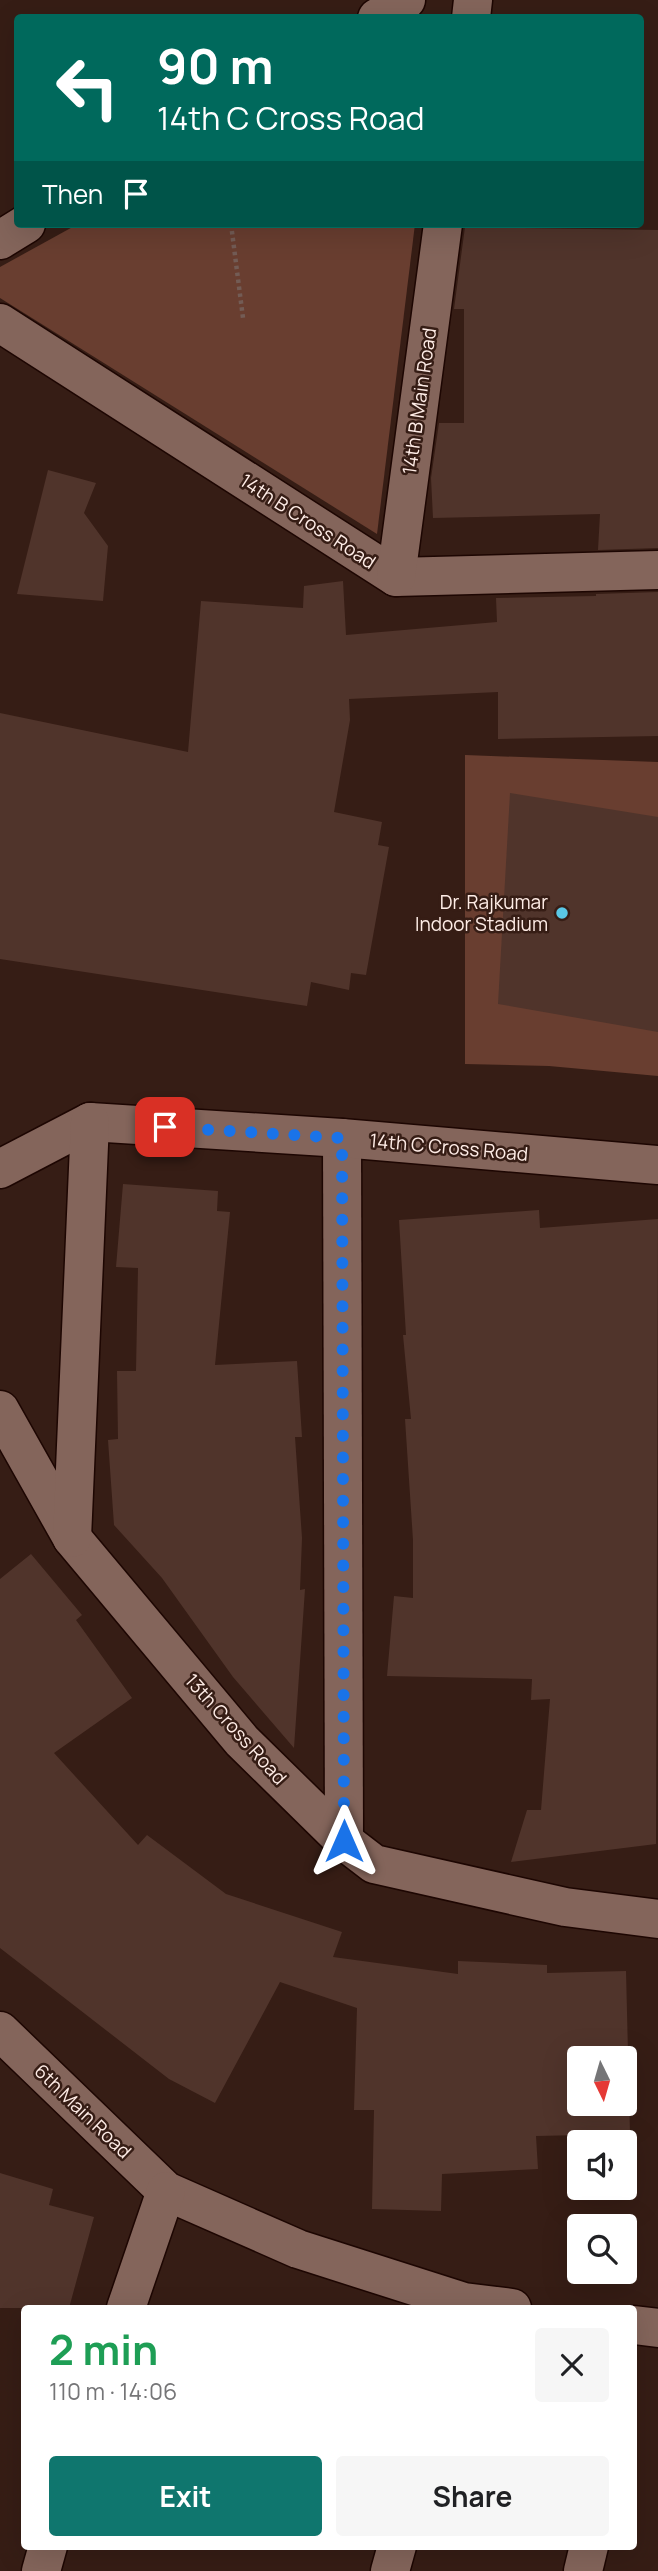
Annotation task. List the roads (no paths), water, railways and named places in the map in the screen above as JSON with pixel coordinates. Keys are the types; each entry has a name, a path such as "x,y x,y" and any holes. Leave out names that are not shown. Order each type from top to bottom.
{"street":[{"path":"383,14 406,0"},
{"path":"0,240 20,228"},
{"name":"14th B Main Road","path":"396,578 442,228"},
{"name":"14th B Cross Road","path":"0,323 396,578 658,570"},
{"path":"0,1169 89,1122"},
{"path":"72,1538 89,1122"},
{"name":"14th C Cross Road","path":"89,1122 342,1138 658,1165"},
{"path":"342,1138 344,1841"},
{"name":"13th Cross Road","path":"0,1410 72,1538 242,1741 344,1841 374,1864 565,1907 658,1919"},
{"name":"6th Main Road","path":"0,2031 166,2191"},
{"path":"127,2305 166,2191 298,2249 463,2305"},
{"path":"41,2571 47,2550"},
{"path":"390,2571 396,2550"},
{"path":"583,2571 588,2550"}],"place":[{"name":"Dr. Rajkumar Indoor Stadium","path":"562,913"}]}
